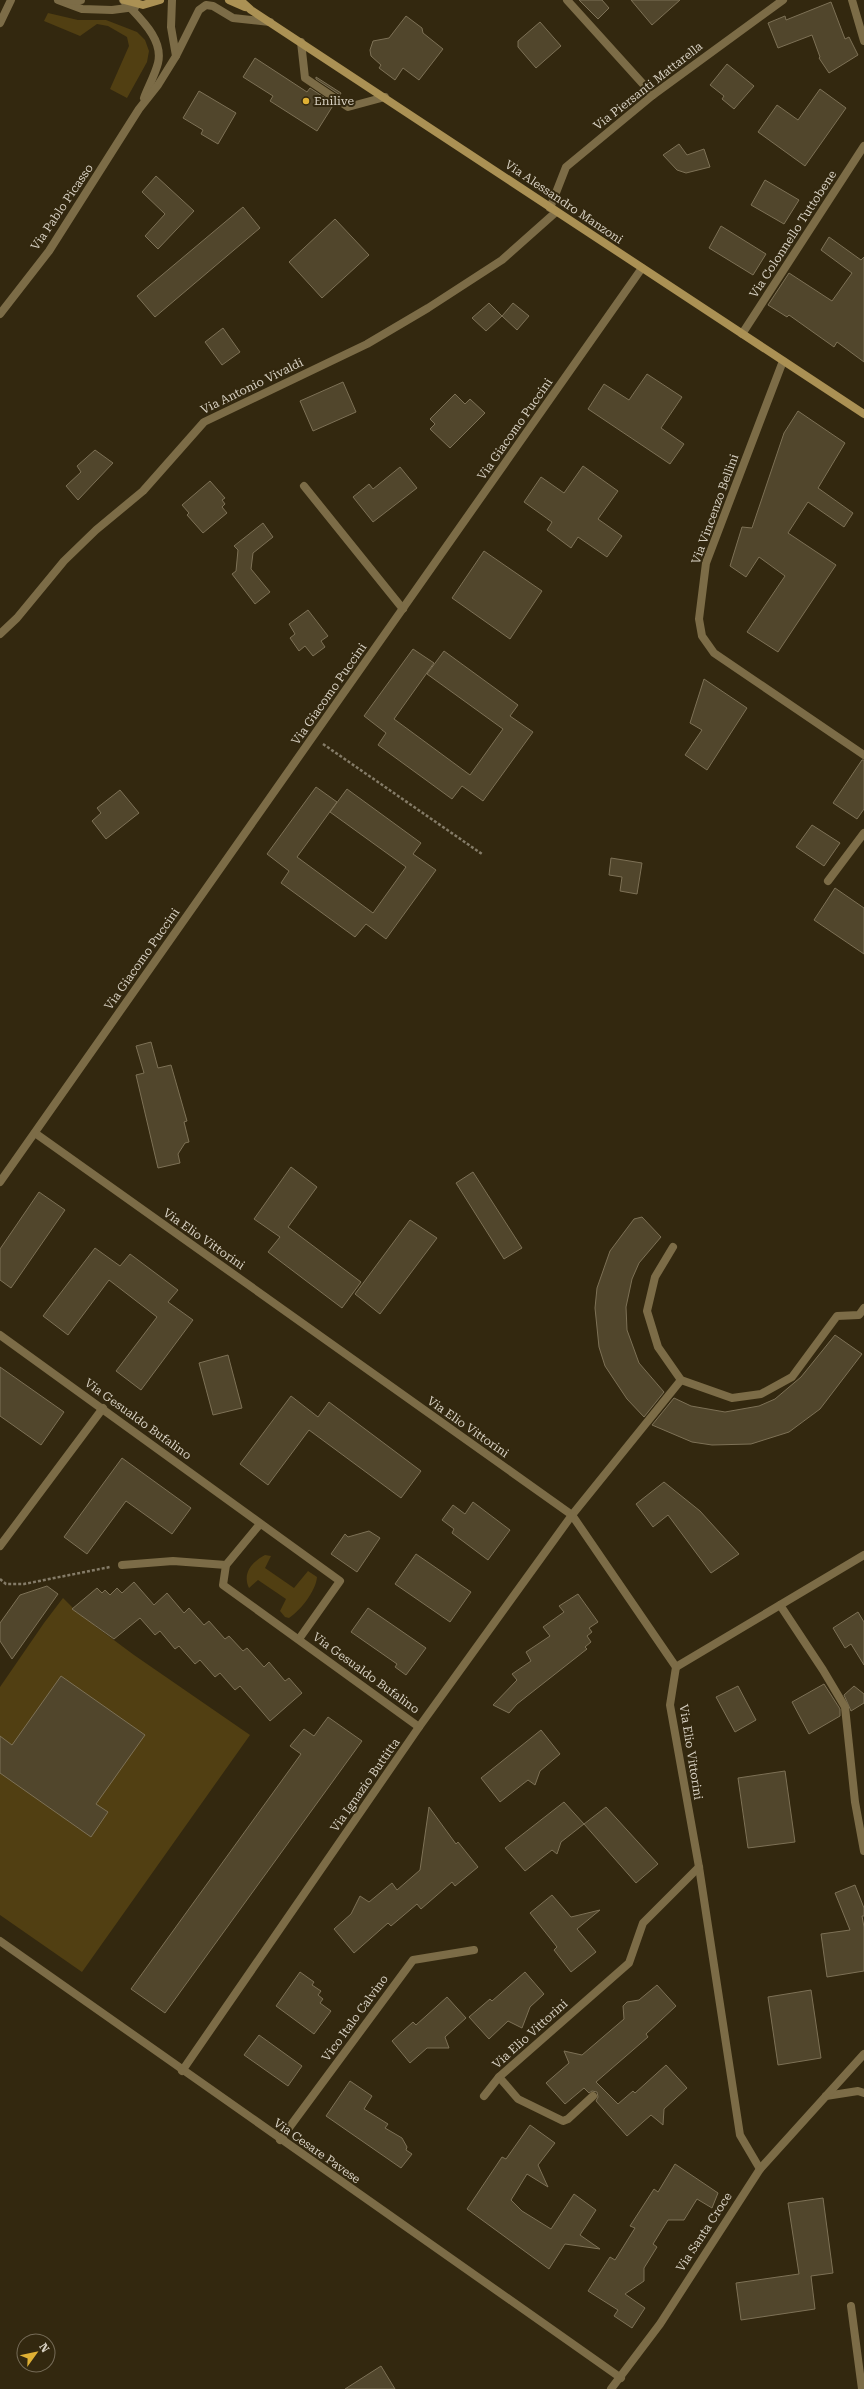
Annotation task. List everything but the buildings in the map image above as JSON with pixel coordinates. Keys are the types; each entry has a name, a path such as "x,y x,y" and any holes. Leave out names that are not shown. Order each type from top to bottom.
{"main road":[{"path":"124,0 143,5 160,0"},
{"name":"Via Alessandro Manzoni","path":"229,0 251,10 301,42 553,210 864,414"},
{"name":"Via Alessandro Manzoni","path":"240,0 251,10"}],"street":[{"path":"0,23 11,0"},
{"path":"59,0 81,0"},
{"path":"59,0 82,9 130,8 143,5"},
{"name":"Via Pablo Picasso","path":"124,0 151,32 158,46 158,62 139,109"},
{"path":"172,0 170,27 176,56"},
{"path":"567,0 653,95"},
{"name":"Via Piersanti Mattarella","path":"553,210 566,167 653,95 783,0"},
{"path":"852,0 864,41"},
{"name":"Via Pablo Picasso","path":"0,314 48,251 139,109 158,85 176,56 199,10 206,4 213,6 233,18 270,22"},
{"path":"301,42 305,78 348,106 385,97"},
{"name":"Via Colonnello Tuttobene","path":"742,334 864,146"},
{"name":"Via Antonio Vivaldi","path":"0,634 17,618 64,560 96,530 143,491 204,422 367,344 428,308 475,279 502,260 553,210"},
{"name":"Via Giacomo Puccini","path":"0,1182 642,268"},
{"name":"Via Vincenzo Bellini","path":"783,361 706,563 699,619 702,636 714,653 864,755"},
{"path":"304,486 403,609"},
{"path":"828,881 864,833"},
{"name":"Via Elio Vittorini","path":"35,1133 572,1515 676,1667 670,1705 699,1867 740,2135 760,2169"},
{"path":"673,1247 655,1277 647,1311 658,1347 681,1380 732,1398 761,1394 792,1377 837,1316 859,1315 864,1308"},
{"name":"Via Gesualdo Bufalino","path":"0,1335 103,1408 340,1581 298,1639"},
{"name":"Via Ignazio Buttitta","path":"182,2070 419,1727 572,1515 681,1380"},
{"path":"0,1546 103,1408"},
{"path":"122,1565 173,1561 226,1565 260,1524"},
{"path":"676,1667 864,1555"},
{"name":"Via Gesualdo Bufalino","path":"226,1565 223,1585 419,1727"},
{"path":"780,1605 823,1670 845,1707 855,1802 864,1851"},
{"name":"Via Elio Vittorini","path":"484,2096 498,2078 629,1963 643,1923 699,1867"},
{"name":"Via Cesare Pavese","path":"0,1941 280,2140 621,2378"},
{"name":"Vico Italo Calvino","path":"280,2140 413,1960 474,1950"},
{"name":"Via Santa Croce","path":"611,2389 621,2378 660,2324 720,2228 760,2169 864,2054"},
{"path":"498,2078 518,2099 563,2121 568,2119 592,2096"},
{"path":"826,2096 858,2091 864,2093"},
{"path":"852,2306 862,2389"}],"path":[{"path":"313,737 482,854"},
{"path":"0,1580 6,1584 24,1584 122,1565"}],"shaded area":[{"path":"48,13 78,20 106,20 137,32 145,40 149,51 147,62 127,98 110,89 129,46 127,37 108,26 97,24 80,36 44,21"},
{"path":"265,1555 271,1556 265,1568 294,1588 308,1571 317,1577 314,1588 307,1600 298,1611 289,1618 285,1617 280,1611 286,1599 258,1580 249,1588 247,1583 250,1568 256,1561"},
{"path":"63,1598 80,1615 84,1612 95,1626 134,1655 250,1735 82,1972 0,1915 0,1687"}],"place":[{"name":"Enilive","path":"306,101"}]}
